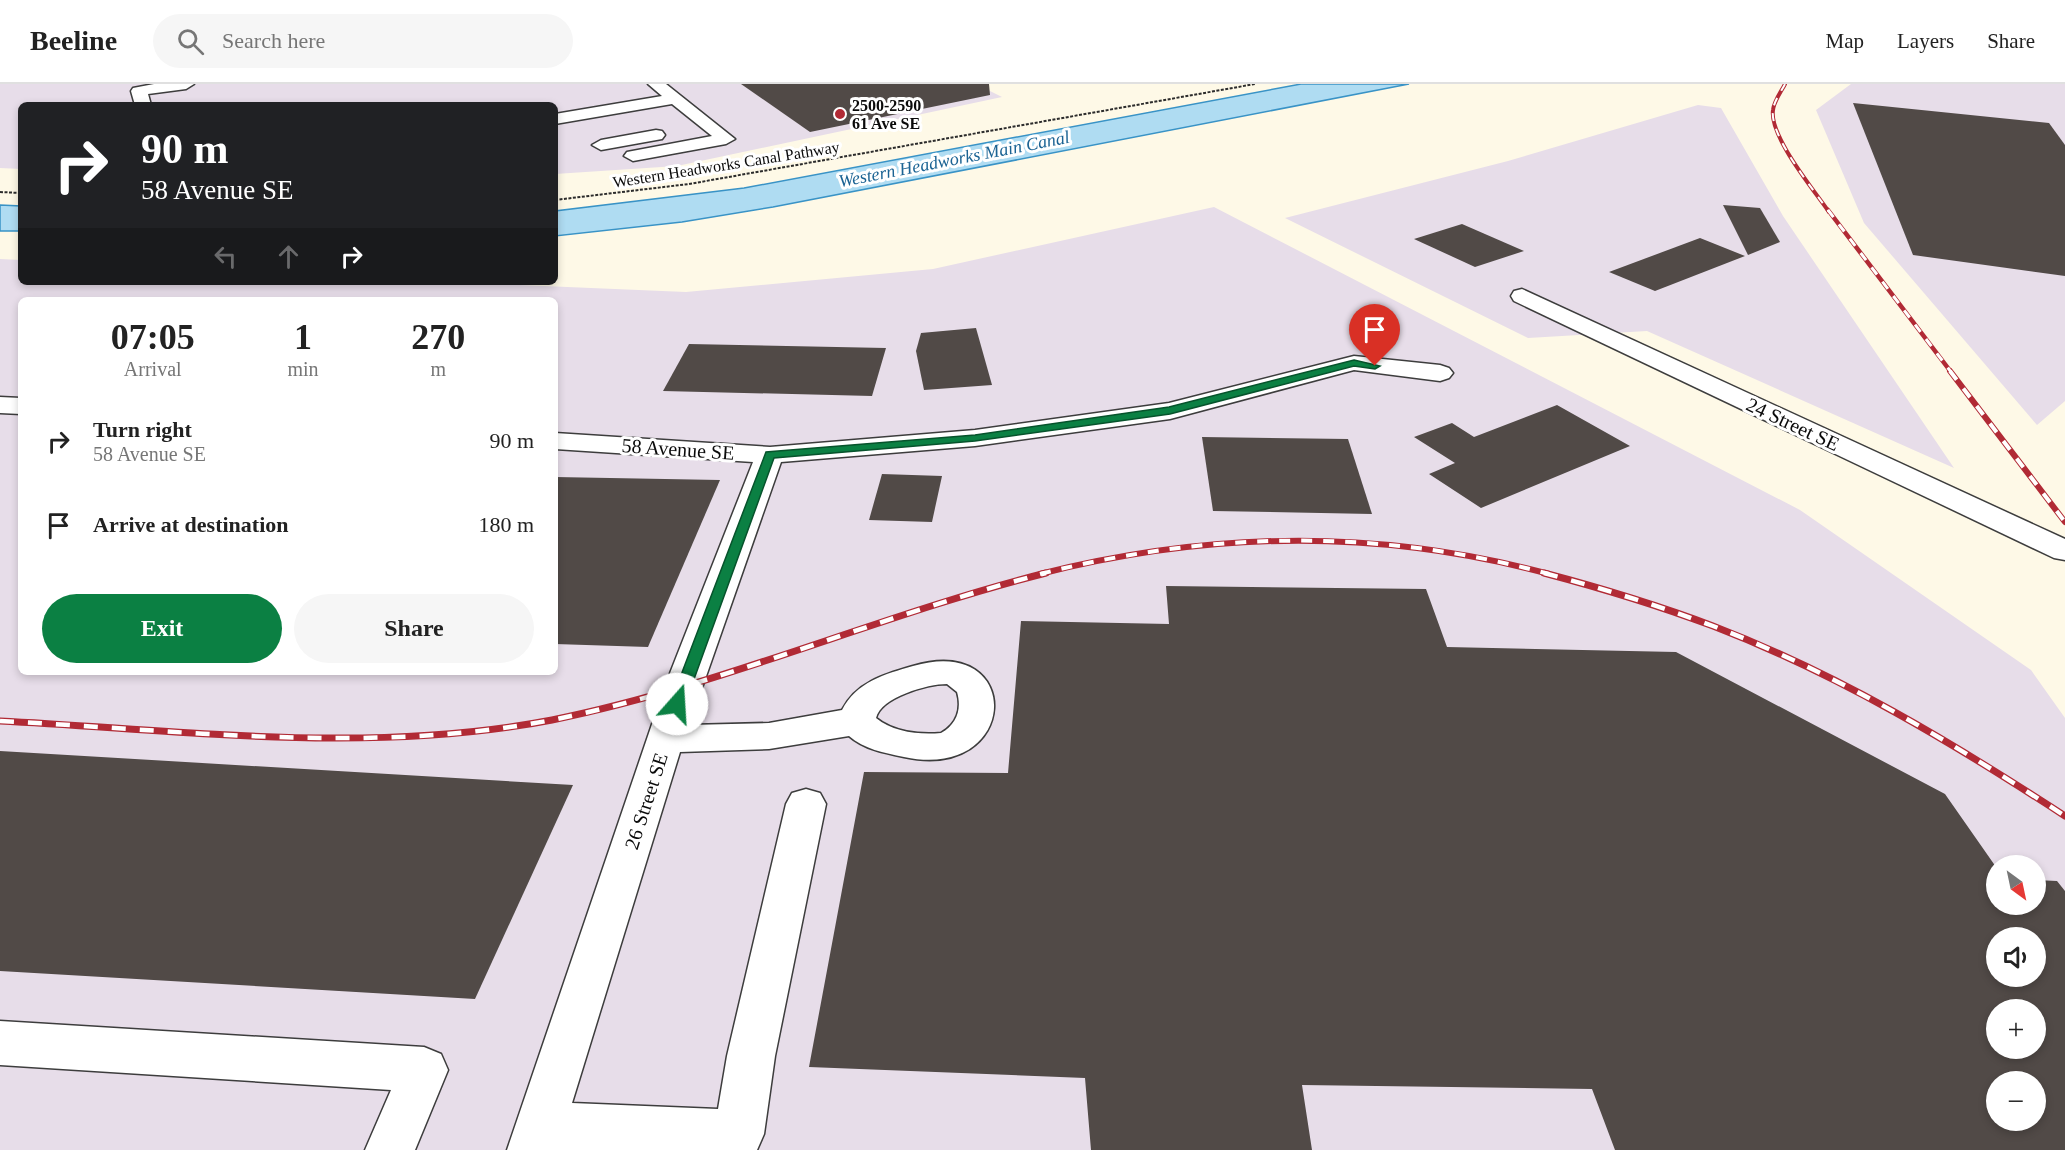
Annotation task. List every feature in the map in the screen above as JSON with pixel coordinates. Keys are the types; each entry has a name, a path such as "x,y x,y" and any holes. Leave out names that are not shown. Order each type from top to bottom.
{"street":[{"path":"141,93 186,84"},
{"path":"633,156 726,139 656,84"},
{"path":"558,118 674,99"},
{"path":"692,113 598,138 708,125"},
{"name":"24 Street SE","path":"1522,296 2065,551"},
{"name":"58 Avenue SE","path":"558,441 770,455 975,438 1170,411 1354,363 1440,372"},
{"path":"0,405 18,406"},
{"name":"26 Street SE","path":"535,1138 666,739 770,455"},
{"path":"666,739 769,736 857,722"},
{"path":"535,1138 742,1142 751,1056 806,804"},
{"path":"1,1045 424,1070 390,1150"}],"path":[{"name":"Western Headworks Canal Pathway","path":"558,200 689,184 1255,84"},
{"path":"0,192 18,193"}],"shaded area":[{"path":"0,84 976,84 1002,97 677,166 558,174 558,102 18,102 18,169 0,168"},
{"path":"1851,84 2065,84 2065,401 2037,425 1864,223 1816,110"},
{"path":"1698,105 1721,108 1783,216 1954,468 1647,331 1528,338 1285,218 1508,161"},
{"path":"1214,207 1800,510 2031,670 2065,718 2065,1150 0,1150 0,259 18,260 18,285 517,285 686,292 933,269"}],"water":[{"name":"Western Headworks Main Canal","path":"1301,84 1409,84 773,207 682,222 558,236 558,211 744,188"},
{"path":"0,205 18,206 18,231 0,231"}],"building":[{"name":"2500-2590 61 Ave SE","path":"741,84 989,84 990,95 810,132"},
{"path":"1853,103 2049,123 2065,145 2065,276 1913,255"},
{"path":"1723,205 1760,208 1780,242 1748,255"},
{"path":"1462,224 1524,251 1475,267 1414,239"},
{"path":"1700,238 1745,256 1655,291 1609,272"},
{"path":"976,328 992,385 924,390 916,351 921,333"},
{"path":"689,344 886,348 872,396 663,391"},
{"path":"1557,405 1630,446 1481,508 1429,474 1455,463 1414,437 1452,423 1474,437"},
{"path":"1202,437 1348,439 1372,514 1213,511"},
{"path":"882,474 942,476 932,522 869,520"},
{"path":"558,477 720,480 648,647 558,644"},
{"path":"1166,586 1426,589 1447,647 1676,652 1945,794 1988,855 1986,915 2046,915 2046,880 2057,881 2065,891 2065,1150 1615,1150 1592,1089 1302,1085 1312,1150 1091,1150 1085,1078 809,1067 864,772 1008,773 1021,621 1169,624"},
{"path":"0,751 573,785 475,999 0,971"}],"railway":[{"path":"1785,84 1773,110 1778,134 1794,162 1829,212"},
{"path":"1828,210 1951,372"},
{"path":"1950,371 2065,522"},
{"path":"1040,574 1167,549 1231,543 1295,541 1358,542 1422,549 1485,559 1549,574"},
{"path":"0,721 276,737 415,736 484,730 552,720 677,689 922,609 1046,573"},
{"path":"1544,573 1692,618 1805,666 1937,736 2065,816"}],"place":[{"name":"2500-2590 61 Ave SE","path":"840,114"}],"route":[{"path":"677,704 770,455 975,438 1170,411 1354,363 1375,366"}]}
